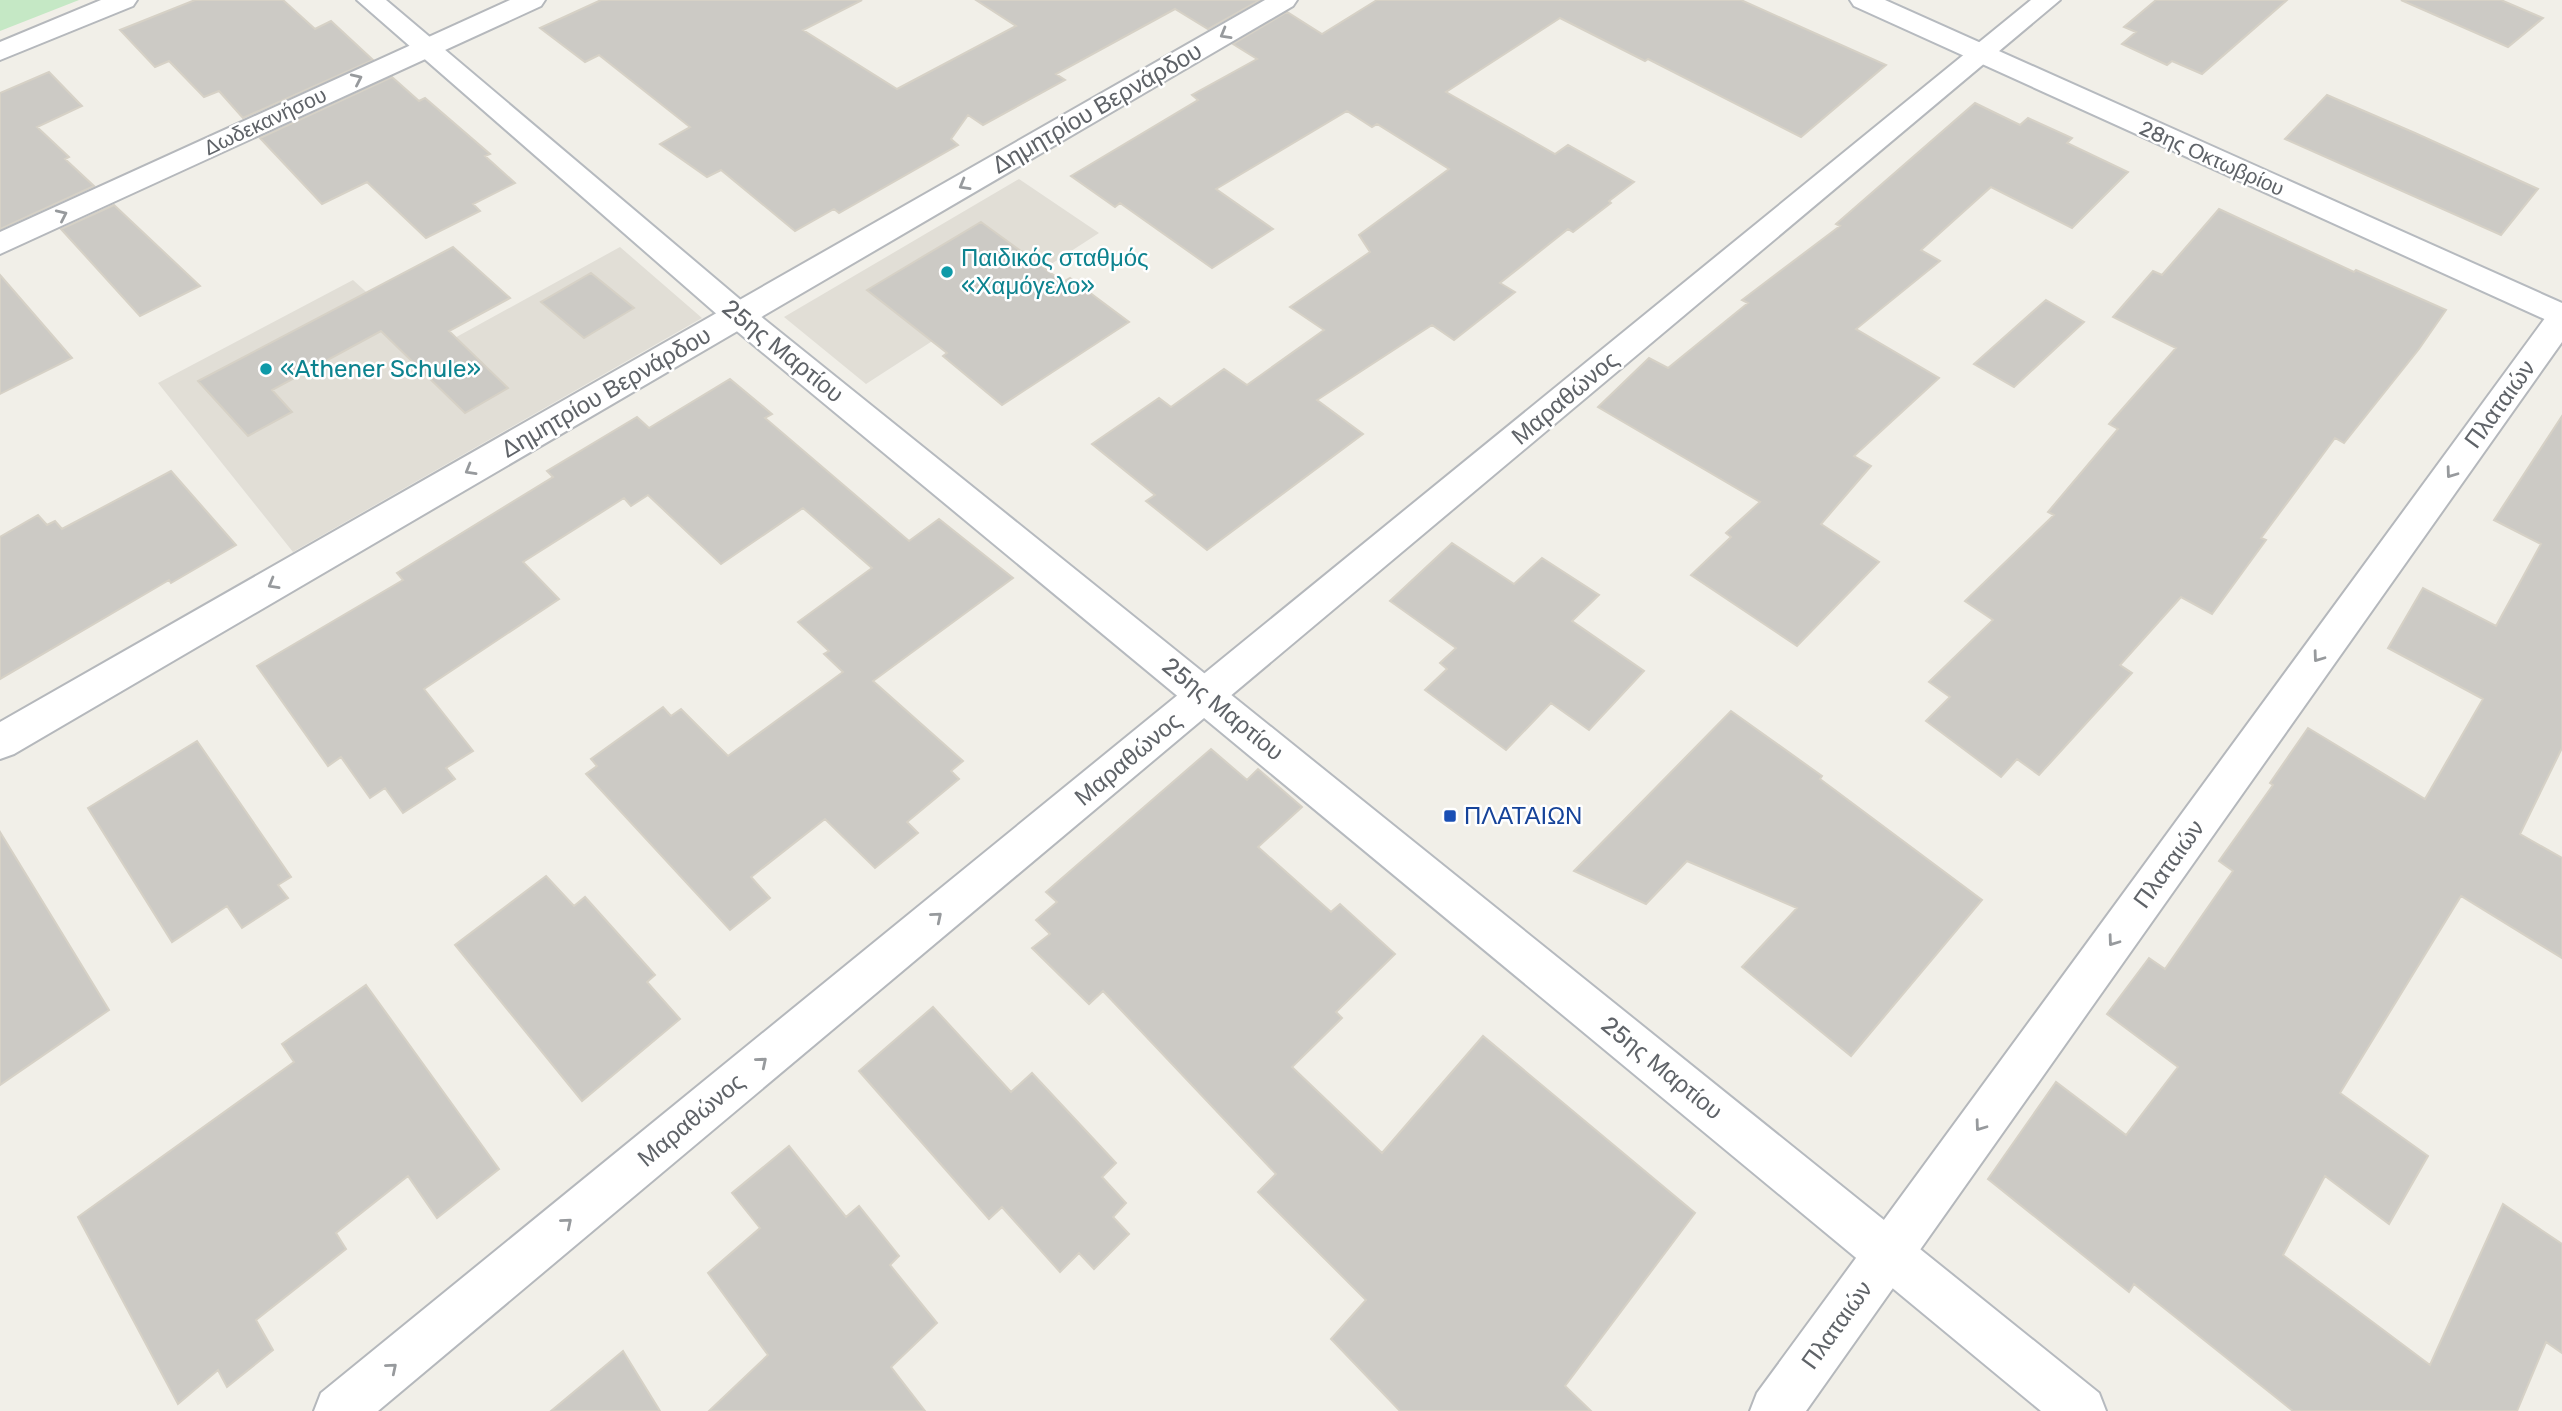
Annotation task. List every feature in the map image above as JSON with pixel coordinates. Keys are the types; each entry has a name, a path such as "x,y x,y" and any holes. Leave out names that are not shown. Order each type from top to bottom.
{"street":[{"path":"0,52 124,0"},
{"name":"25ης Μαρτίου","path":"370,0 738,315 1206,694 2081,1411"},
{"name":"Δωδεκανήσου","path":"0,244 532,0"},
{"name":"Δημητρίου Βερνάρδου","path":"0,741 1284,0"},
{"name":"28ης Οκτωβρίου","path":"1863,0 2562,317"},
{"name":"Μαραθώνος","path":"339,1411 2047,0"},
{"name":"Πλαταιών","path":"1775,1411 2562,317"}],"shaded area":[{"path":"1019,179 1099,233 866,384 784,317"},
{"path":"620,247 702,318 293,552 158,383 353,280 431,351"}],"green space":[{"path":"0,0 79,0 0,31"}],"building":[{"path":"195,0 283,0 315,29 331,21 373,60 243,118 219,91 204,97 169,61 155,67 120,30"},
{"path":"601,0 862,0 803,30 897,89 1016,26 976,0 1260,0 1208,29 1175,9 1056,74 1065,80 983,125 968,115 951,139 958,145 839,213 834,209 795,231 721,170 707,177 660,144 690,127 599,55 585,62 540,28"},
{"path":"1377,0 1741,0 1886,65 1801,137 1648,59 1645,61 1560,18 1446,92 1555,154 1568,145 1634,182 1573,232 1568,229 1500,283 1515,292 1454,340 1432,325 1317,400 1363,434 1207,550 1146,501 1155,495 1092,444 1159,398 1171,407 1224,369 1247,385 1324,330 1290,307 1370,252 1359,235 1449,169 1377,124 1372,127 1347,111 1216,189 1273,229 1212,268 1120,203 1115,207 1071,176 1198,100 1192,95 1257,59 1233,44 1287,12 1322,34"},
{"path":"2156,0 2287,0 2202,74 2172,61 2167,65 2122,44 2136,32 2124,27"},
{"path":"2401,0 2501,0 2543,18 2508,47"},
{"path":"49,72 82,106 37,127 69,157 65,159 94,186 0,229 0,93"},
{"path":"392,77 419,101 425,98 490,154 485,156 515,183 473,204 480,211 426,238 367,182 322,204 260,138"},
{"path":"2327,95 2538,189 2501,235 2285,139"},
{"path":"1975,103 2020,125 2028,118 2072,138 2067,143 2128,172 2072,228 1991,187 1921,250 1940,261 1856,329 1939,378 1854,456 1871,466 1821,524 1879,562 1797,646 1691,575 1731,537 1726,533 1760,502 1598,407 1649,358 1668,368 1748,303 1742,300 1840,226 1836,224"},
{"path":"114,205 200,286 140,316 61,229"},
{"path":"2219,209 2354,272 2356,270 2446,310 2419,349 2344,443 2335,438 2261,538 2266,540 2212,614 2181,597 2120,665 2132,673 2039,775 2017,759 2001,777 1926,721 1950,697 1929,682 1993,620 1965,601 2054,515 2048,512 2118,429 2109,424 2176,348 2113,317 2153,271 2162,275"},
{"path":"981,222 1063,282 1070,278 1129,322 1002,405 943,356 947,353 867,290"},
{"path":"453,247 510,298 449,331 508,388 465,413 381,331 272,390 292,412 248,436 198,381"},
{"path":"591,273 634,308 584,338 541,302"},
{"path":"0,275 72,358 0,394"},
{"path":"2046,300 2084,322 2014,387 1974,364"},
{"path":"730,379 772,414 765,418 909,541 939,519 1013,578 873,681 963,761 951,771 959,779 907,822 918,833 875,868 825,819 751,877 770,898 730,930 586,774 597,766 591,759 663,707 671,716 681,709 728,756 843,672 824,654 829,651 798,622 872,568 803,508 721,564 648,495 631,506 624,498 523,562 559,599 424,689 473,751 446,768 455,779 403,813 385,788 370,798 341,757 328,766 257,666 403,580 397,573 553,477 547,471 637,417 649,428"},
{"path":"2562,416 2562,748 2520,834 2562,858 2562,958 2461,896 2340,1093 2428,1156 2389,1224 2325,1176 2283,1255 2430,1365 2503,1204 2562,1244 2562,1353 2546,1342 2517,1411 2293,1411 2134,1284 2129,1292 1988,1179 2056,1082 2126,1135 2178,1067 2107,1014 2149,958 2165,969 2233,871 2219,861 2273,785 2270,783 2308,728 2425,799 2483,699 2388,648 2423,588 2496,626 2541,544 2494,520"},
{"path":"171,471 236,545 171,583 169,580 0,679 0,537 38,515 47,525 55,521 62,529"},
{"path":"1452,543 1514,584 1542,558 1599,595 1572,621 1644,671 1589,730 1551,703 1506,750 1425,690 1447,669 1440,663 1456,648 1390,601"},
{"path":"1731,711 1822,776 1820,779 1982,900 1851,1056 1742,967 1797,908 1687,861 1646,904 1574,871"},
{"path":"197,741 291,877 278,885 288,898 242,928 227,906 172,942 88,808"},
{"path":"1211,749 1247,780 1258,769 1302,807 1258,847 1331,912 1340,904 1395,954 1336,1012 1342,1018 1292,1067 1382,1153 1483,1036 1695,1213 1565,1386 1591,1411 1400,1411 1331,1339 1366,1300 1258,1192 1276,1174 1103,991 1089,1004 1032,948 1050,934 1036,920 1057,902 1046,892"},
{"path":"0,832 109,1010 0,1085"},
{"path":"546,876 574,906 585,897 655,975 647,982 680,1019 582,1101 455,945"},
{"path":"366,985 499,1169 437,1218 408,1176 336,1233 346,1249 256,1320 273,1350 227,1387 218,1370 178,1404 78,1217 294,1062 282,1044"},
{"path":"933,1007 1011,1092 1032,1073 1116,1163 1102,1177 1126,1203 1113,1217 1129,1234 1094,1269 1079,1253 1060,1272 1002,1207 989,1219 859,1071"},
{"path":"789,1146 846,1217 859,1206 899,1256 890,1265 937,1323 891,1367 925,1411 709,1411 768,1355 708,1273 760,1228 732,1193"},
{"path":"623,1351 660,1411 551,1411"}],"place":[{"name":"Παιδικός σταθμός «Χαμόγελο»","path":"947,272"},
{"name":"«Athener Schule»","path":"266,369"},
{"name":"ΠΛΑΤΑΙΩΝ","path":"1450,816"}]}
